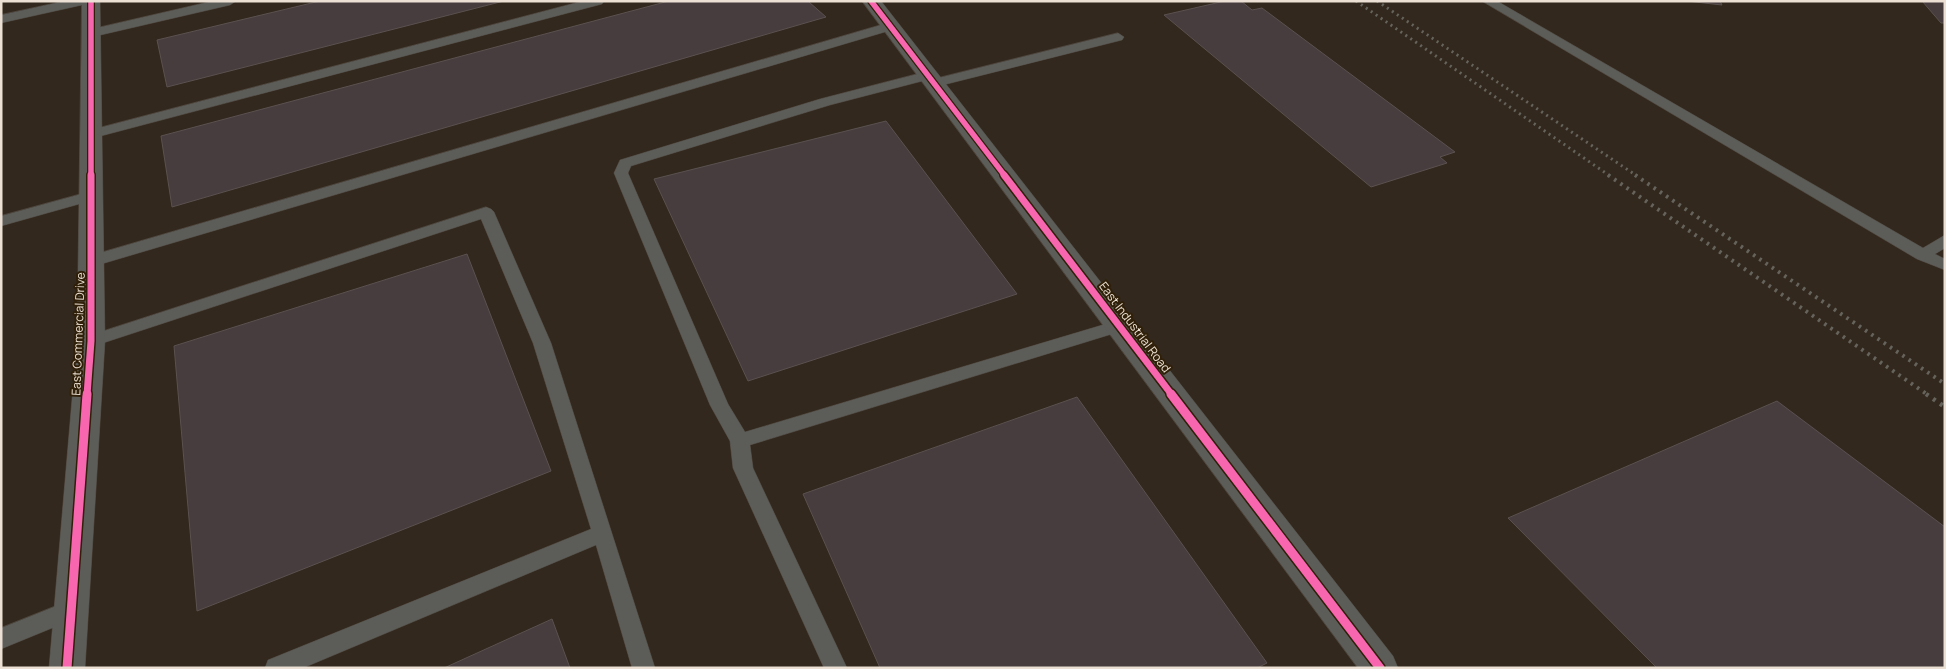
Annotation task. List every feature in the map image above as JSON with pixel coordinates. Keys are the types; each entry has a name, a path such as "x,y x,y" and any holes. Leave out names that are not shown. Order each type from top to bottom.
{"street":[{"name":"East Commercial Drive","path":"67,668 91,341 91,1"},
{"name":"East Industrial Road","path":"871,1 1380,668"}],"lane":[{"path":"1,19 82,1"},
{"path":"92,33 230,1"},
{"path":"92,134 598,1"},
{"path":"1488,1 1924,255 1945,265"},
{"path":"92,261 891,26"},
{"path":"836,668 743,468 740,441 719,405 620,173 625,163 825,102 1118,37"},
{"path":"1,221 92,196"},
{"path":"91,341 486,212 542,342 644,668"},
{"path":"1924,255 1945,240"},
{"path":"740,441 1119,326"},
{"path":"276,668 603,533"},
{"path":"1,639 71,610"}],"building":[{"path":"320,1 504,1 167,87 157,40"},
{"path":"669,1 811,1 809,2 826,17 172,207 161,136"},
{"path":"1225,1 1241,1 1252,10 1262,8 1455,152 1440,157 1447,163 1371,187 1164,15"},
{"path":"1686,1 1720,1 1722,5"},
{"path":"1922,1 1945,1 1945,23 1941,23"},
{"path":"886,121 1017,294 748,381 654,179"},
{"path":"467,254 551,471 197,611 174,346"},
{"path":"1077,397 1267,663 1257,668 880,668 803,494"},
{"path":"1777,401 1945,527 1945,668 1657,668 1508,518"},
{"path":"552,619 570,668 444,668"}],"railway":[{"path":"1356,1 1610,176"},
{"path":"1377,1 1637,176"},
{"path":"1608,175 1928,395"},
{"path":"1635,175 1945,384"},
{"path":"1926,394 1945,407"}],"cycle path":[{"path":"67,668 91,341 91,1"},
{"path":"871,1 1380,668"}]}
